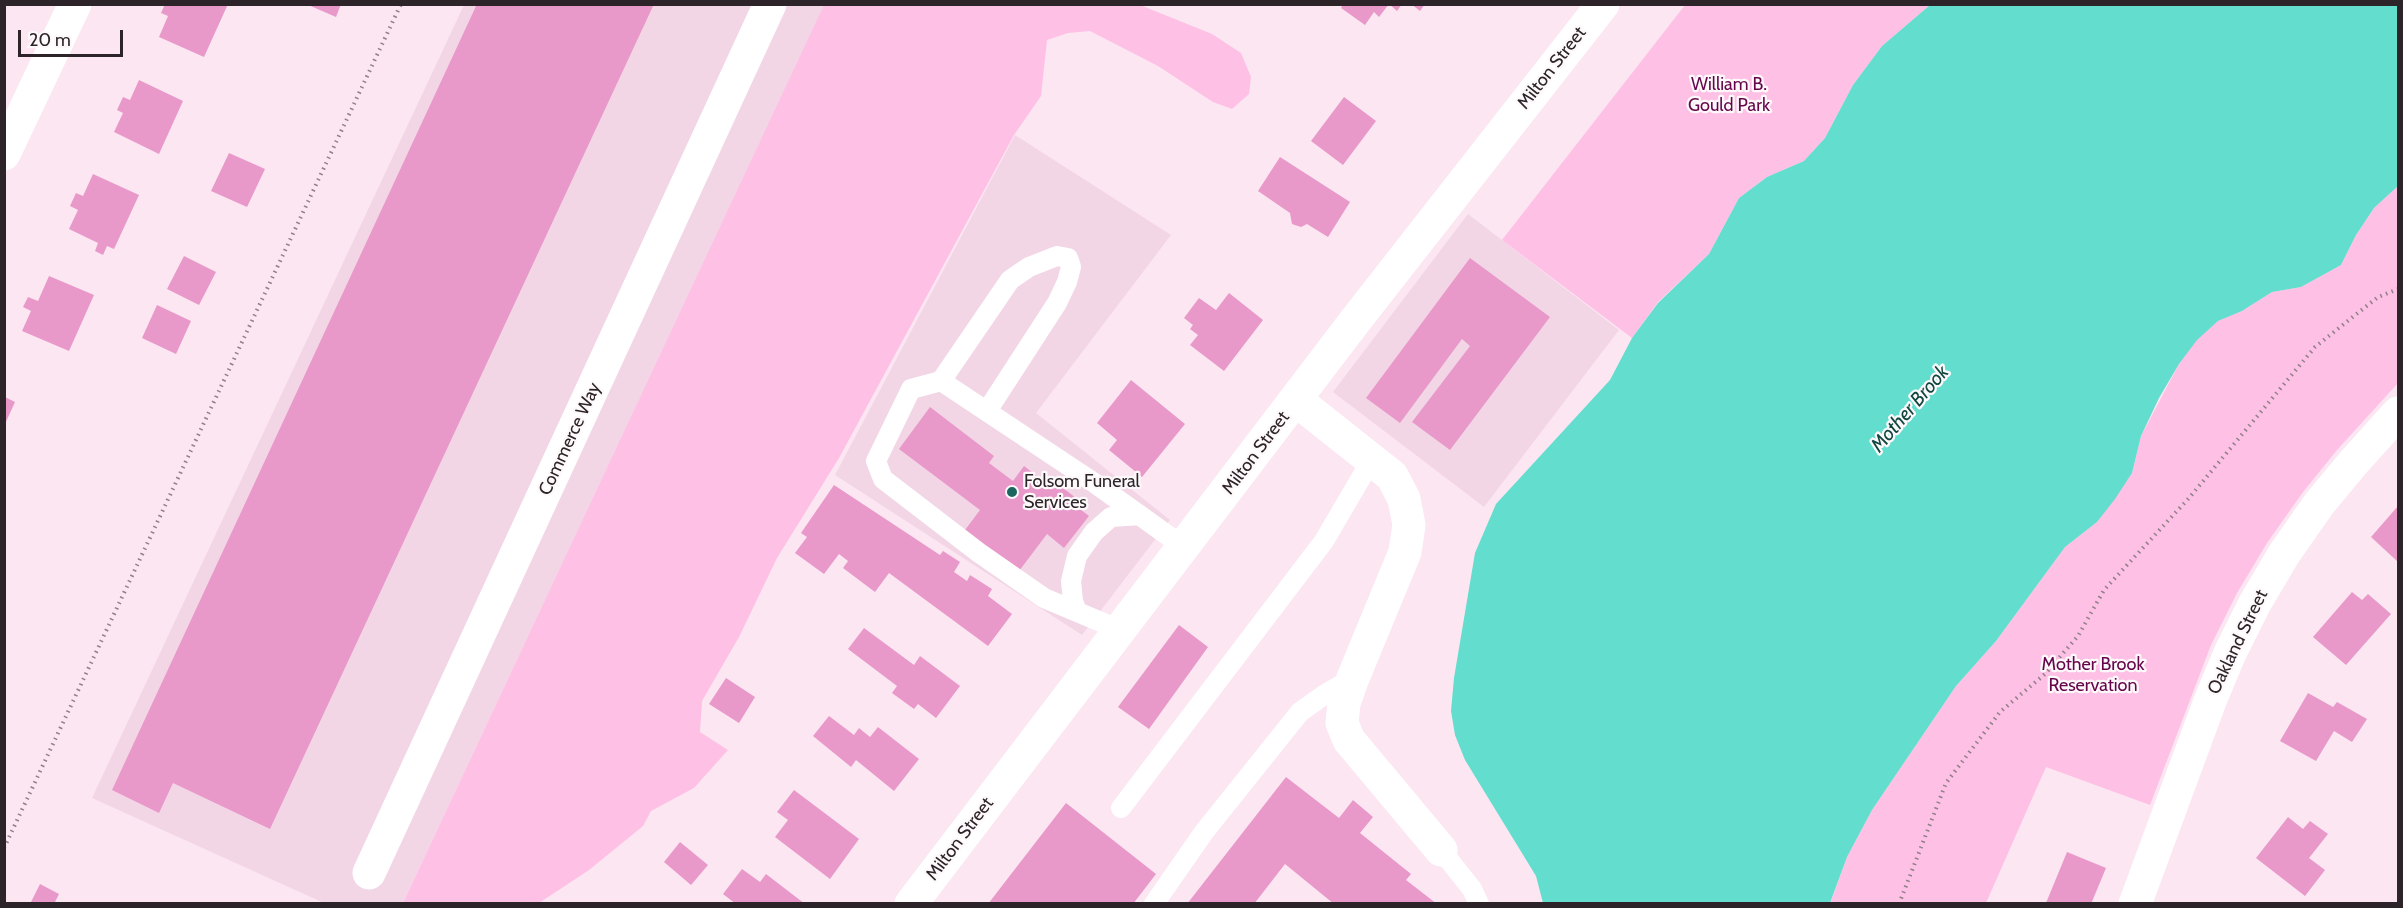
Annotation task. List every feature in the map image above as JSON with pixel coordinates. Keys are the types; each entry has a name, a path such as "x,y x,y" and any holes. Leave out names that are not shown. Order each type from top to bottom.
{"street":[{"path":"4,154 75,4"},
{"name":"Commerce Way","path":"369,873 770,4"},
{"name":"Milton Street","path":"911,903 1596,7"},
{"path":"1296,400 1392,476 1404,500 1408,525 1405,552 1353,678 1344,703 1342,723 1349,740 1441,850"},
{"name":"Oakland Street","path":"2135,903 2210,701 2230,653 2255,603 2319,504 2398,413"}],"lane":[{"path":"987,411 1057,303 1068,282 1071,267 1068,258 1057,256 1029,267 1010,280 941,381 911,389 876,460 884,479 978,552 1044,598 1120,630"},
{"path":"941,381 1184,547"},
{"path":"1121,808 1324,541 1372,459"},
{"path":"1077,612 1073,601 1071,581 1077,556 1094,532 1111,517 1140,516"},
{"path":"1154,903 1204,832 1300,712 1353,678"},
{"path":"1441,850 1472,889 1479,903"}],"path":[{"path":"4,848 401,4"},
{"path":"1899,903 1947,783 2000,712 2045,674 2078,636 2104,590 2189,498 2315,347 2378,297 2398,289"}],"shaded area":[{"path":"464,5 825,5 403,903 324,903 92,798"},
{"path":"1015,135 1171,235 1036,413 1170,520 1082,635 835,475"},
{"path":"1468,214 1619,330 1484,507 1333,392"}],"green space":[{"path":"824,5 1140,5 1212,34 1241,53 1251,77 1249,94 1232,109 1213,102 1158,66 1090,31 1068,33 1047,40 1041,96 1014,135 839,458 777,558 739,637 702,701 700,732 728,750 694,788 651,811 643,826 589,870 539,903 403,903"},
{"name":"William B. Gould Park","path":"1685,5 1930,5 1882,46 1853,85 1825,138 1804,161 1767,177 1739,198 1709,254 1658,302 1632,338 1502,240"},
{"name":"Mother Brook Reservation","path":"2398,186 2398,383 2337,450 2303,492 2267,543 2237,593 2211,645 2150,805 2046,767 1986,903 1830,904 1847,857 1872,810 1956,686 1996,641 2065,547 2097,522 2132,473 2141,436 2179,364 2197,339 2218,321 2242,311 2272,292 2301,287 2341,265 2356,235 2374,208"}],"water":[{"name":"Mother Brook","path":"1930,5 2398,5 2398,186 2374,208 2356,235 2341,265 2301,287 2272,292 2242,311 2218,321 2197,340 2179,364 2159,398 2141,436 2132,473 2097,522 2065,547 1996,641 1956,686 1872,810 1847,857 1830,903 1543,903 1536,876 1465,760 1455,735 1451,711 1454,678 1475,553 1496,504 1610,380 1632,338 1658,303 1709,254 1739,198 1767,177 1804,161 1825,138 1853,85 1882,46"}],"building":[{"path":"165,4 228,4 204,57 159,37 168,16 161,13"},
{"path":"306,4 341,4 336,17"},
{"path":"477,4 654,4 270,829 173,783 159,813 112,790"},
{"path":"1343,4 1389,4 1379,17 1374,12 1365,25 1341,8"},
{"path":"1389,4 1402,4 1397,11"},
{"path":"1411,4 1425,4 1420,11"},
{"path":"139,80 183,101 159,154 114,132 123,113 117,110 123,97 130,100"},
{"path":"1344,97 1376,121 1343,165 1311,141"},
{"path":"229,153 265,169 247,207 211,191"},
{"path":"1280,157 1350,202 1328,237 1307,224 1301,227 1292,224 1290,213 1258,191"},
{"path":"93,174 139,195 114,249 107,246 103,255 95,251 98,243 69,229 78,210 70,206 76,193 83,196"},
{"path":"184,256 216,272 199,305 167,289"},
{"path":"1470,258 1550,317 1450,450 1412,422 1470,346 1462,339 1400,423 1366,398"},
{"path":"49,276 94,295 69,351 22,331 31,311 23,307 28,297 38,301"},
{"path":"1229,293 1263,320 1224,371 1190,345 1198,335 1190,329 1193,325 1184,318 1199,298 1216,310"},
{"path":"157,305 191,321 176,354 142,338"},
{"path":"1131,380 1185,424 1142,477 1109,450 1117,440 1097,423"},
{"path":"5,397 15,402 5,424"},
{"name":"Folsom Funeral Services","path":"930,407 994,456 989,463 1013,481 1024,466 1050,486 1054,481 1076,498 1072,503 1089,516 1064,548 1047,534 1019,571 965,530 980,510 899,449"},
{"path":"834,485 940,555 943,551 960,562 954,572 967,581 970,575 992,589 988,596 1012,614 988,646 889,573 875,592 843,568 848,561 839,554 824,574 795,553 807,537 801,533"},
{"path":"2398,506 2398,562 2371,537"},
{"path":"2352,592 2362,600 2368,594 2391,614 2346,665 2313,637"},
{"path":"1179,625 1208,647 1149,729 1118,707"},
{"path":"864,628 914,665 920,656 960,686 936,718 918,704 914,709 892,693 897,686 848,649"},
{"path":"726,678 755,697 739,723 709,704"},
{"path":"2308,693 2333,707 2337,702 2367,719 2352,742 2334,731 2316,761 2280,741"},
{"path":"829,716 854,735 859,728 870,737 878,727 919,759 894,791 856,760 851,767 813,736"},
{"path":"1286,777 1339,818 1353,800 1373,817 1360,833 1411,874 1406,880 1437,904 1334,904 1285,864 1254,904 1187,904"},
{"path":"794,790 859,839 830,879 775,837 788,820 777,812"},
{"path":"1066,803 1156,874 1133,904 988,904"},
{"path":"2288,817 2303,829 2310,821 2328,834 2309,858 2325,870 2305,896 2256,858"},
{"path":"680,842 708,865 691,885 664,862"},
{"path":"2067,852 2106,868 2091,904 2046,903"},
{"path":"742,869 760,882 766,874 805,904 736,904 723,894"},
{"path":"40,884 59,894 54,904 30,904"}],"place":[{"name":"Folsom Funeral Services","path":"1012,492"}]}
